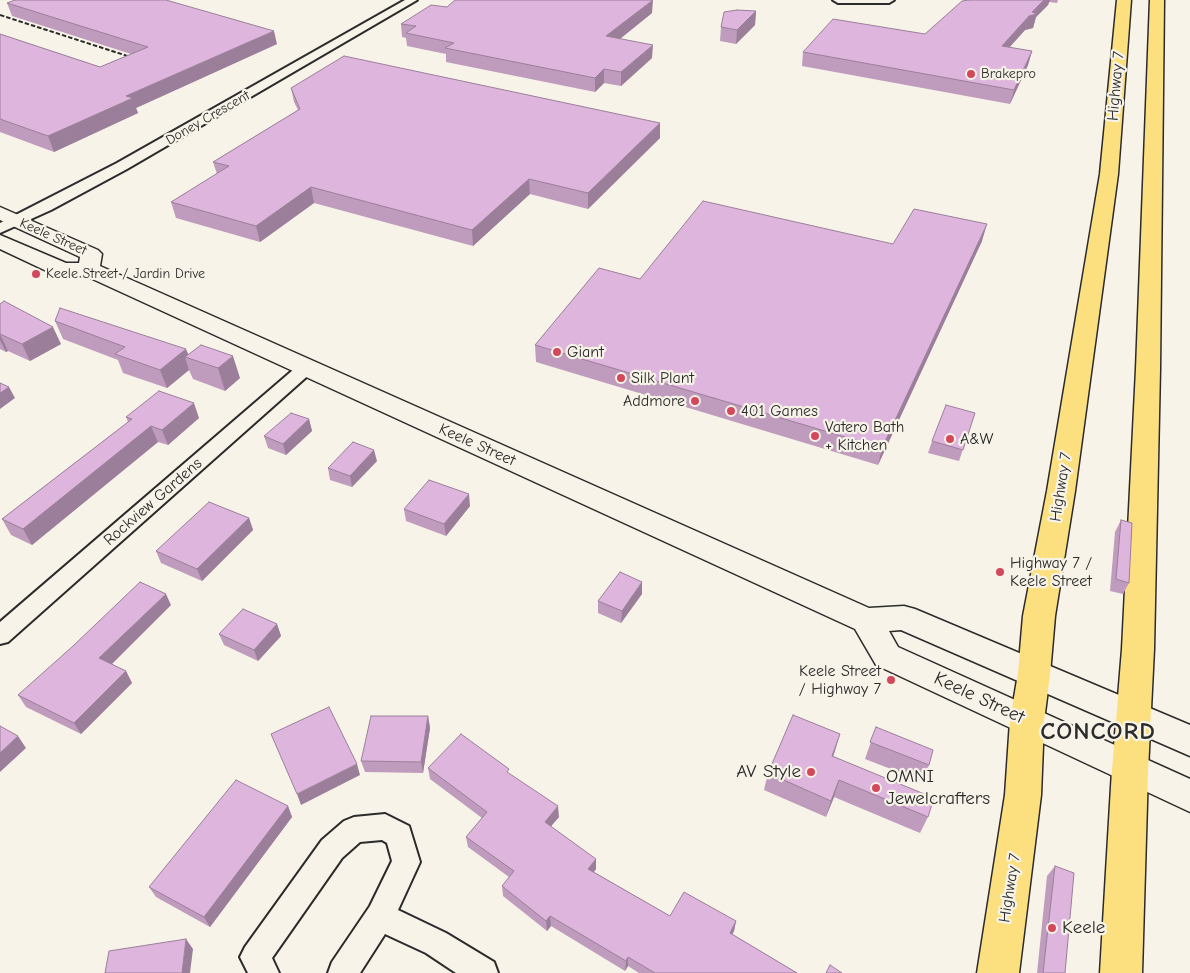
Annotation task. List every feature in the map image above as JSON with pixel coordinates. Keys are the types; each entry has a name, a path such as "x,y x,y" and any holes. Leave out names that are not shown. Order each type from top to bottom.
{"main road":[{"name":"Highway 7","path":"998,973 1023,795 1027,721 1034,674 1039,616 1061,491 1108,174 1124,0"},
{"path":"1121,973 1134,717 1148,369 1157,0"},
{"name":"Keele Street","path":"6,221 92,254 90,269"},
{"name":"Keele Street","path":"0,241 63,270 90,269 866,620 904,618 1190,741"},
{"name":"Keele Street","path":"866,620 887,656 1130,770 1190,796"}],"street":[{"name":"Doney Crescent","path":"6,221 129,162 412,0"},
{"path":"838,0 889,0"},
{"name":"Rockview Gardens","path":"0,635 306,368"},
{"path":"264,973 255,957 332,849 354,830 385,827 399,835 406,862 380,916 343,973"},
{"path":"380,916 436,943 483,973"}],"building":[{"path":"15,0 166,0 274,31 126,96 133,98 48,136 0,119 0,34 100,67 148,47 7,3"},
{"path":"455,0 653,0 606,36 653,45 621,72 604,69 595,78 445,48 454,43 406,33 416,26 401,24 431,5 447,7"},
{"path":"1044,0 1032,12 1037,14 1029,16 1002,46 1032,51 1014,90 803,52 833,19 925,34 962,1"},
{"path":"737,10 756,11 737,30 721,27 724,12"},
{"path":"344,56 660,123 588,193 529,179 472,230 311,187 256,226 171,202 229,166 213,162 300,109 291,88"},
{"path":"703,201 893,244 914,209 987,224 882,448 535,345 599,268 640,279"},
{"path":"4,301 53,327 22,344 0,334 0,304"},
{"path":"60,308 186,349 160,370 115,354 125,347 55,321"},
{"path":"201,345 233,356 218,368 185,357"},
{"path":"0,383 9,387 0,393"},
{"path":"159,391 194,403 162,430 151,426 23,529 2,519 132,419 126,417"},
{"name":"A&W","path":"946,405 975,413 963,450 932,441"},
{"path":"291,413 309,419 283,444 264,436"},
{"path":"353,442 374,450 350,476 328,468"},
{"path":"429,480 469,494 444,524 404,509"},
{"path":"209,502 249,518 197,569 156,551"},
{"path":"1121,520 1132,523 1129,583 1116,579"},
{"path":"620,572 642,582 622,611 598,601"},
{"path":"140,582 166,594 99,658 126,671 74,723 18,695 73,646"},
{"path":"243,609 277,624 254,650 219,634"},
{"path":"329,707 357,764 297,794 271,734"},
{"path":"793,715 840,734 832,756 934,798 928,817 839,780 831,801 768,773"},
{"path":"371,716 428,716 421,762 361,761"},
{"path":"0,726 18,736 0,753"},
{"path":"876,727 933,750 929,765 870,742"},
{"path":"461,734 509,769 507,772 558,806 545,822 596,859 588,869 670,916 684,892 736,921 730,933 797,973 655,973 628,957 626,961 550,916 546,921 502,886 514,871 466,837 487,812 428,768"},
{"path":"236,780 288,806 204,917 149,887"},
{"path":"1055,866 1074,873 1065,973 1043,973"},
{"path":"186,939 182,973 105,973 109,951"},
{"path":"830,965 842,973 826,973"}],"railway":[{"path":"0,15 140,60"}],"place":[{"name":"Brakepro","path":"971,74"},
{"name":"Keele Street / Jardin Drive","path":"36,274"},
{"name":"Giant","path":"557,352"},
{"name":"Silk Plant","path":"621,378"},
{"name":"Addmore","path":"695,401"},
{"name":"401 Games","path":"731,411"},
{"name":"Vatero Bath + Kitchen","path":"815,436"},
{"name":"A&W","path":"950,439"},
{"name":"Highway 7 / Keele Street","path":"1000,572"},
{"name":"Keele Street / Highway 7","path":"891,680"},
{"name":"AV Style","path":"811,772"},
{"name":"OMNI Jewelcrafters","path":"876,788"},
{"name":"Keele","path":"1052,928"}],"district":[{"name":"CONCORD","path":"1098,732"}]}
